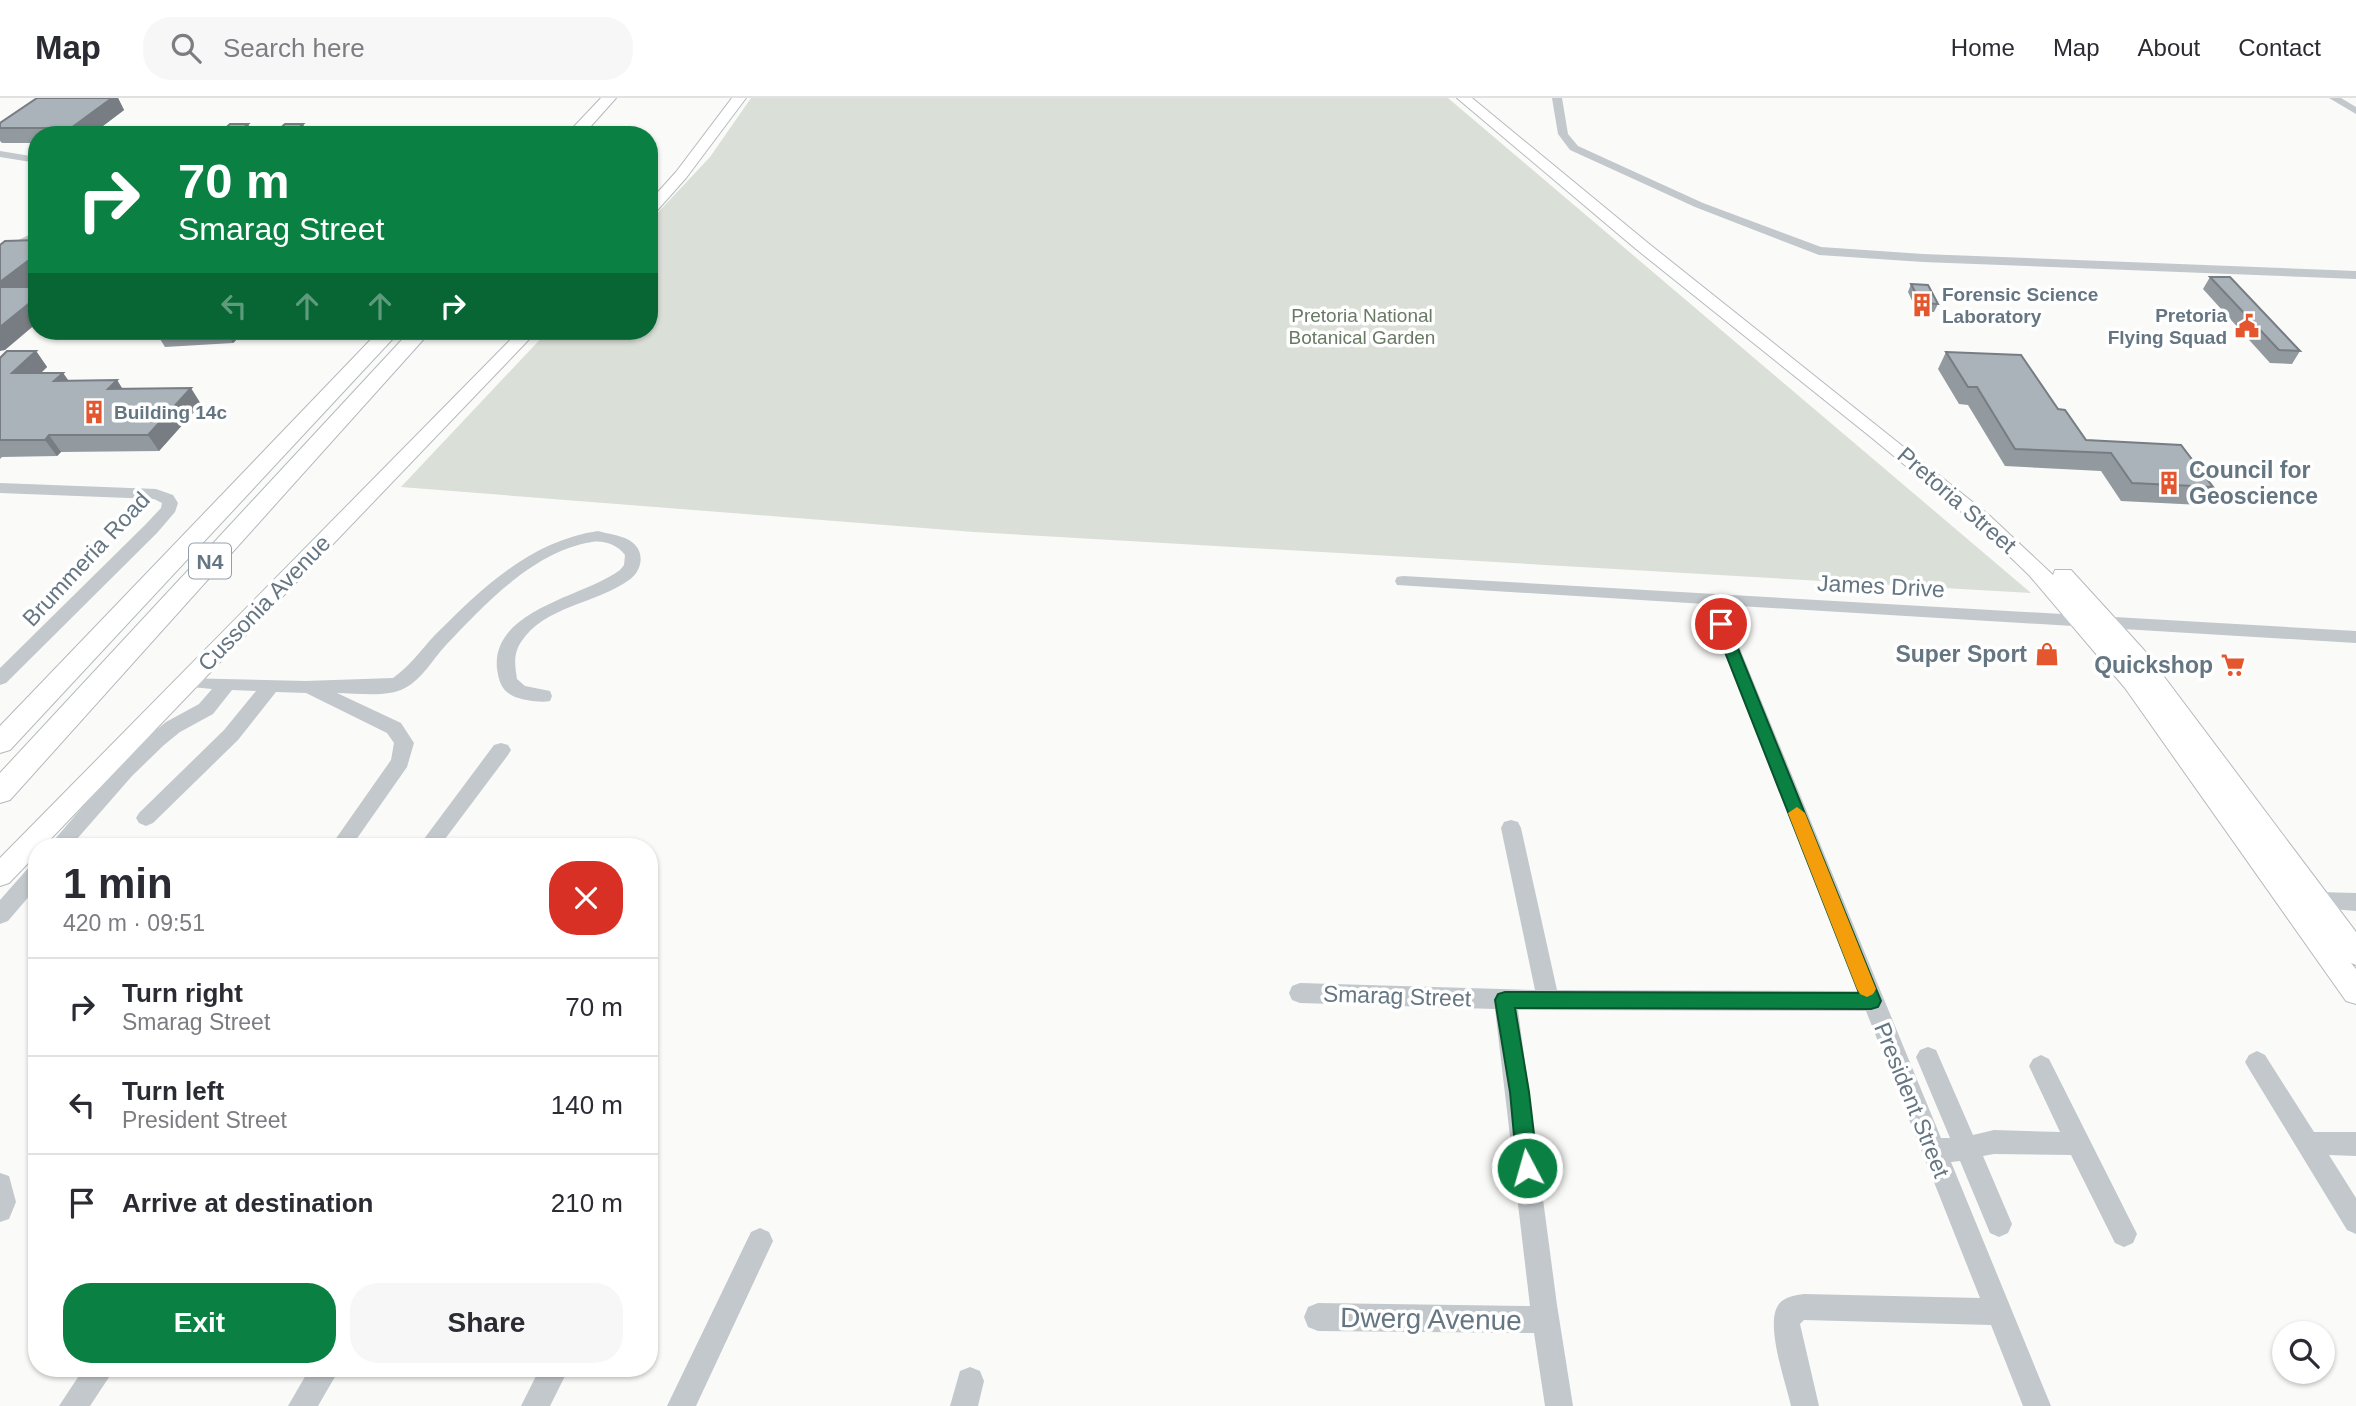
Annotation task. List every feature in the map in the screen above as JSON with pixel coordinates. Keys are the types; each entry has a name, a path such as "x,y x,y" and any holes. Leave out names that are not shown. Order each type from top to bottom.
{"highway":[{"path":"583,126 609,98"},
{"name":"N4","path":"0,743 381,340"},
{"name":"N4","path":"0,792 413,340"}],"main road":[{"path":"658,182 720,98"},
{"path":"658,201 739,98"},
{"name":"Pretoria Street","path":"1464,98 1973,512 2037,570 2140,691 2356,992"},
{"name":"Pretoria Street","path":"1476,98 2029,545 2110,624 2177,709 2356,952"},
{"name":"Cussonia Avenue","path":"36,838 519,340"},
{"name":"Cussonia Avenue","path":"0,875 28,846"}],"street":[{"path":"1557,98 1563,134 1574,148 1699,205 1819,251 1937,259 2356,275"},
{"path":"2334,98 2356,111"},
{"path":"0,154 28,159"},
{"path":"0,254 28,239"},
{"name":"Brummeria Road","path":"0,488 152,494 167,498 170,503 166,512 0,679"},
{"path":"187,681 305,687 378,687 398,684 488,595 535,558 581,539 602,537 619,540 634,555 634,565 630,571 596,591 538,616 521,628 509,643 505,657 508,682 519,691 543,696"},
{"name":"James Drive","path":"1403,581 2356,637"},
{"name":"President Street","path":"1711,598 1871,1001 2037,1406"},
{"path":"66,838 125,771 157,740 173,727 206,709 228,683"},
{"path":"146,818 231,735 271,686"},
{"path":"305,687 394,728 404,743 400,762 346,838"},
{"path":"435,838 501,750"},
{"path":"1511,828 1548,999"},
{"path":"0,915 28,882"},
{"path":"2323,908 2356,902"},
{"path":"2323,908 2356,914"},
{"name":"Smarag Street","path":"1300,993 1505,1000 1871,1001"},
{"path":"1505,1000 1520,1092 1543,1320 1559,1406"},
{"path":"1928,1057 1999,1224"},
{"path":"2257,1062 2356,1221"},
{"path":"2041,1066 2124,1234"},
{"path":"1933,1150 1966,1148 1994,1142 2078,1144"},
{"path":"2307,1143 2356,1144"},
{"path":"0,1185 3,1202 0,1210"},
{"path":"681,1406 761,1241"},
{"path":"1805,1406 1786,1324 1786,1316 1792,1309 1804,1307 2000,1312"},
{"name":"Dwerg Avenue","path":"1318,1317 1543,1320"},
{"path":"73,1406 94,1377"},
{"path":"302,1406 320,1377"},
{"path":"535,1406 550,1377"}],"green space":[{"name":"Pretoria National Botanical Garden","path":"751,98 1448,98 2031,593 974,532 401,487 540,340 658,340 658,212 710,157"}],"building":[{"path":"37,98 112,98 74,126 0,128 0,123"},
{"path":"230,124 248,124 246,126 228,126"},
{"path":"285,124 303,124 301,126 283,126"},
{"path":"28,240 28,261 0,282 0,245 5,241"},
{"path":"2210,277 2230,277 2300,351 2279,350"},
{"path":"1911,284 1928,285 1938,304 1921,303"},
{"path":"0,287 28,287 28,304 0,327"},
{"path":"7,351 36,351 12,373 63,373 54,381 117,380 108,389 191,388 148,435 49,435 45,440 0,440 0,358"},
{"path":"1946,352 2021,355 2058,409 2065,410 2086,440 2181,445 2213,487 2132,483 2111,453 2015,449 1977,387 1968,387"}],"slow traffic":[{"path":"1797,813 1867,989"}],"place":[{"name":"Forensic Science Laboratory","path":"1922,305"},
{"name":"Pretoria Flying Squad","path":"2247,326"},
{"name":"Building 14c","path":"94,412"},
{"name":"Council for Geoscience","path":"2169,483"},
{"name":"Super Sport","path":"2047,654"},
{"name":"Quickshop","path":"2233,665"}],"route":[{"path":"1527,1168 1520,1092 1505,1000 1871,1001 1721,624"}]}
